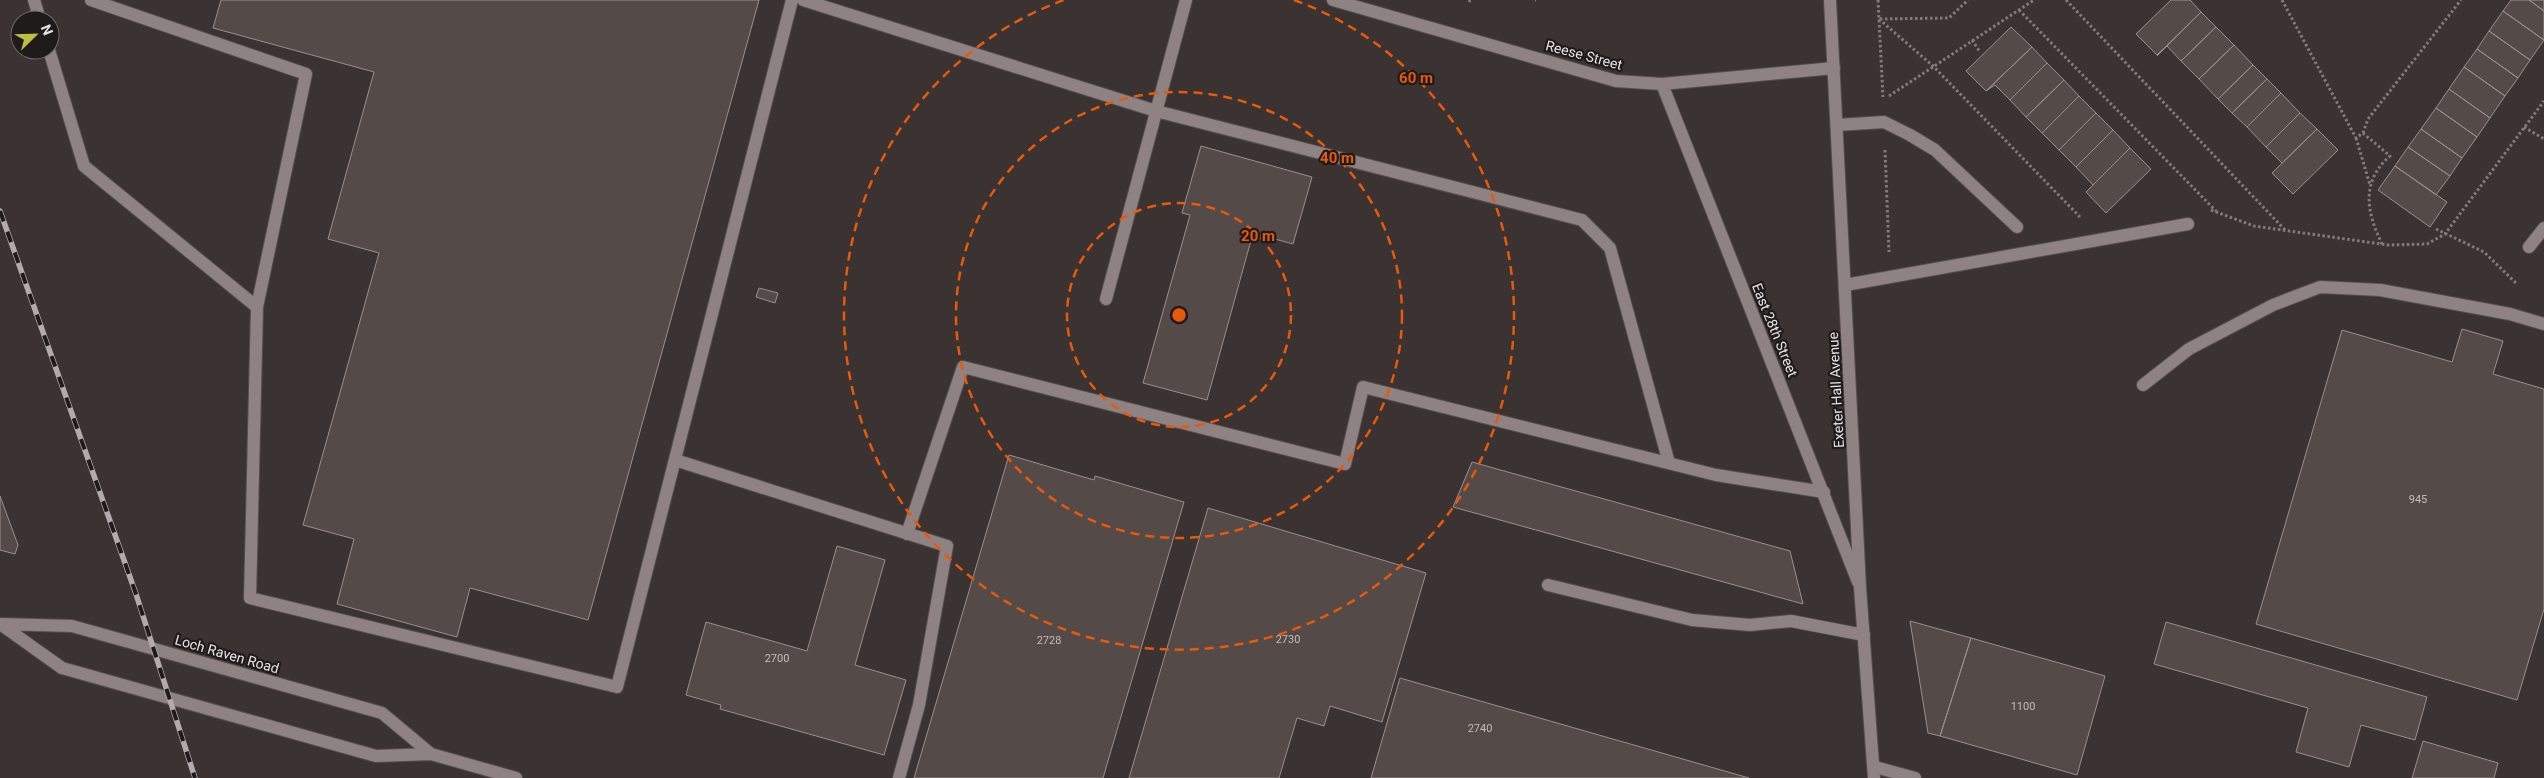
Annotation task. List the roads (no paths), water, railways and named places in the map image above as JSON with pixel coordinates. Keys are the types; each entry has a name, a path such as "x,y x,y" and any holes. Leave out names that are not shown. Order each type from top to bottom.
{"street":[{"path":"90,0 306,74 257,307 250,598 617,687 792,0"},
{"path":"803,0 1156,112 1582,220 1610,248 1669,463"},
{"path":"1106,299 1186,0"},
{"name":"Reese Street","path":"1333,0 1362,4 1616,81 1662,84 1834,68"},
{"name":"Exeter Hall Avenue","path":"1830,0 1860,587 1874,772"},
{"path":"52,60 84,166 257,307"},
{"name":"East 28th Street","path":"1662,84 1860,587"},
{"path":"1837,125 1884,122 1910,134 1936,150 2017,227"},
{"path":"1845,285 2188,224"},
{"path":"2529,247 2544,228"},
{"path":"2143,385 2189,349 2273,305 2320,287 2380,290 2510,314 2544,324"},
{"path":"907,534 963,367 1344,464 1363,387 1716,475 1824,492"},
{"path":"675,460 947,546 919,705 899,778"},
{"path":"1548,585 1692,620 1750,625 1791,621 1864,635"},
{"name":"Loch Raven Road","path":"431,754 382,713 72,626 0,624 62,668 376,756 431,754 516,778"},
{"path":"1874,772 1915,778"}],"railway":[{"path":"0,211 136,594 195,778"}]}
